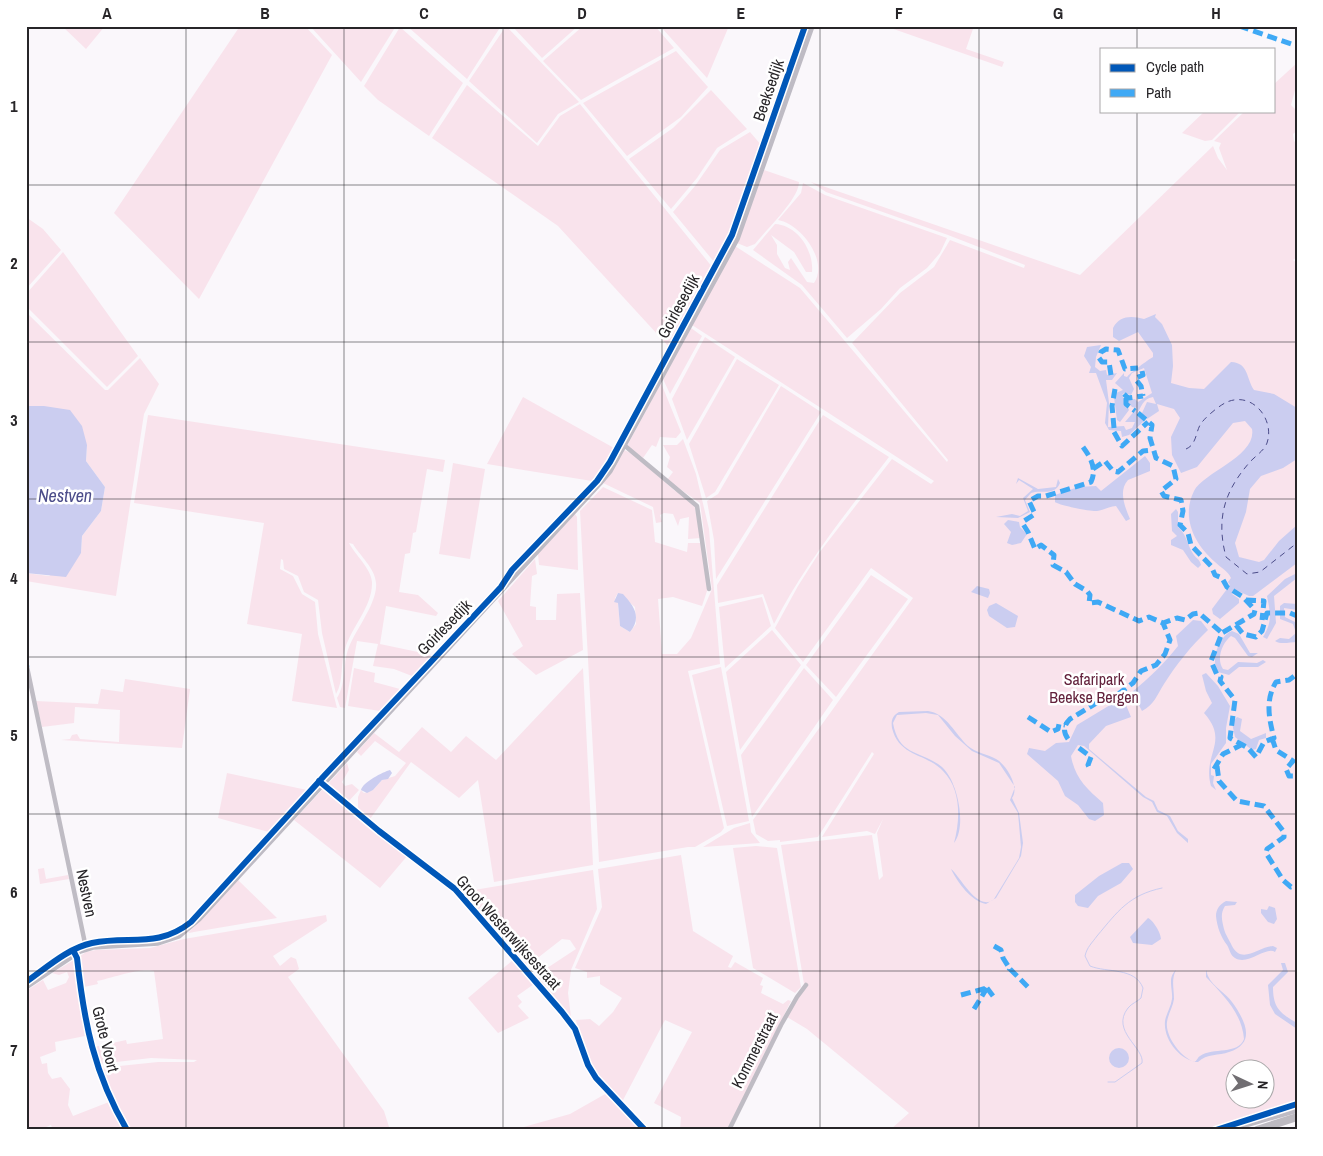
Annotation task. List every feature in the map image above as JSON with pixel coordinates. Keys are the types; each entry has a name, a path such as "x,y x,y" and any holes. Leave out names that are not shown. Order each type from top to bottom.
{"highway":[{"path":"1257,1130 1297,1117"}],"street":[{"name":"Beeksedijk","path":"763,165 812,26"},
{"name":"Goirlesedijk","path":"26,987 86,948 158,943 179,936 199,919 600,483 624,446 736,239 763,165"},
{"path":"624,446 675,490 695,502 698,510 709,588"},
{"name":"Nestven","path":"27,667 86,948"},
{"name":"Groot Westerwijksestraat","path":"323,784 459,894 566,1017 575,1029 588,1065 596,1078 645,1130"},
{"name":"Grote Voort","path":"76,954 84,1013 98,1070 127,1130"},
{"name":"Kommerstraat","path":"730,1130 781,1024 796,997 806,985"},
{"path":"1228,1130 1297,1110"}],"green space":[{"path":"62,26 105,26 86,49"},
{"path":"240,26 305,26 332,55 199,299 114,213"},
{"path":"310,26 396,26 361,82"},
{"path":"407,26 501,26 467,79"},
{"path":"506,26 579,102 558,114 537,143 469,81"},
{"path":"512,26 578,26 542,58"},
{"path":"583,26 655,26 674,48 581,100 543,61"},
{"path":"660,26 729,26 707,78"},
{"path":"806,26 811,26 787,92 783,91"},
{"path":"885,26 974,26 966,49 1004,62 1002,67"},
{"path":"400,27 463,83 429,136 378,100 364,86"},
{"path":"676,51 708,87 681,117 627,156 583,103"},
{"name":"Safaripark Beekse Bergen","path":"1297,63 1297,83 1291,105 1297,111 1297,131 1293,134 1294,141 1297,144 1297,257 1293,260 1297,263 1297,1101 1276,1107 1276,1058 1226,1058 1226,1108 1274,1108 1202,1130 890,1130 909,1113 807,1029 787,1017 804,984 781,845 872,835 879,880 883,876 877,833 883,819 875,834 867,831 822,837 874,754 872,752 818,837 780,842 780,840 768,841 756,834 753,820 913,598 871,568 803,662 775,628 819,553 892,459 931,484 934,481 692,325 735,246 800,288 947,462 948,460 852,343 900,293 934,267 950,240 1024,268 1025,265 948,235 826,192 811,182 1080,275 1213,146 1218,158 1227,170 1219,148 1221,143 1214,141 1244,112 1276,112 1276,82"},
{"path":"467,85 538,146 560,116 580,104 713,268 669,347 558,226 432,138"},
{"path":"711,90 747,129 717,148 697,178 671,209 629,159 673,128"},
{"path":"1204,112 1240,112 1212,140 1205,141 1182,133"},
{"path":"750,132 762,146 731,234 715,263 673,212 695,186 720,150"},
{"path":"764,146 767,150 736,237 718,270 714,271 734,230"},
{"path":"764,170 799,182 798,189 774,223 755,244 747,247 737,243"},
{"path":"803,183 825,195 947,238 940,253 927,268 900,288 881,309 847,338 802,285 753,250 775,224 783,225 803,240 810,255 812,272 806,272 794,252 771,235 777,245 777,254 785,268 790,270 788,262 791,258 807,282 814,283 818,274 818,264 810,245 795,228 778,220 801,193"},
{"path":"26,217 43,229 61,250 26,289"},
{"path":"63,252 138,356 107,387 26,306 26,294"},
{"path":"712,272 714,277 687,327 683,325"},
{"path":"26,312 105,390 108,390 140,358 159,384 144,414 116,596 26,581 26,573 49,576 81,553 82,536 101,511 105,487 86,461 87,445 44,406 26,406"},
{"path":"691,328 702,336 670,394 663,379"},
{"path":"705,337 735,357 687,440 672,399"},
{"path":"737,359 779,385 715,492 706,498 689,444"},
{"path":"661,383 681,432 676,438 660,437 656,447 652,445 643,458 627,446"},
{"path":"781,386 821,412 716,579 714,540 707,501 718,494"},
{"path":"523,397 614,448 592,481 487,464"},
{"path":"148,415 445,460 443,472 427,469 416,532 413,533 410,553 405,554 399,592 418,595 438,613 436,616 386,606 380,644 432,655 412,676 394,669 373,666 378,644 357,641 345,708 340,707 337,698 342,686 347,653 370,607 376,590 373,572 353,544 349,543 369,572 372,582 369,600 345,649 340,684 336,694 322,633 318,600 304,592 298,576 284,569 283,560 281,559 280,569 293,576 302,594 315,602 318,634 337,708 292,701 302,634 247,624 264,523 134,503"},
{"path":"823,415 889,457 813,559 774,624 763,594 718,603 717,585"},
{"path":"683,439 696,474 709,529 720,664 688,671 724,828 721,832 695,847 599,862 580,511 603,487 652,510 655,542 687,552 688,543 702,543 708,588 702,606 673,597 658,599 662,654 677,654 691,638 712,589 700,503 667,480 673,472 667,467 670,457 663,445 677,445","holes":["618,593 635,607 636,624 630,632 620,626 618,603 615,598"]},
{"path":"624,450 633,454 674,490 694,503 701,538 688,539 689,517 680,519 678,526 673,514 664,513 660,515 662,522 656,523 653,507 603,483"},
{"path":"453,463 485,469 470,559 439,554"},
{"path":"575,514 577,517 578,570 539,565 538,554"},
{"path":"535,559 537,574 532,576 530,606 536,607 536,620 556,620 557,594 580,593 583,650 536,675 512,654 523,646 498,601"},
{"path":"871,575 908,599 836,697 806,665"},
{"path":"762,597 771,626 725,668 719,607"},
{"path":"772,630 801,665 740,750 726,672"},
{"path":"721,667 749,821 727,826 692,675"},
{"path":"354,668 375,673 374,682 400,689 380,711 348,706"},
{"path":"583,668 593,865 494,882 478,780 459,798 411,762 370,819 358,810 358,797 361,790 364,793 373,790 382,780 395,776 406,763 375,741 361,756 357,752 374,733 399,752 422,727 451,752 466,736 496,760"},
{"path":"804,668 833,700 752,817 741,755"},
{"path":"125,679 190,689 182,748 61,740 70,739 72,735 77,734 80,739 119,742 120,710 75,707 74,723 42,727 36,701 98,704 101,689 123,692"},
{"path":"347,763 349,770 342,782 345,786 352,784 359,790 348,802 327,785"},
{"path":"227,773 307,790 269,832 218,818"},
{"path":"323,789 408,855 380,888 294,820"},
{"path":"750,823 751,832 760,843 703,847 734,828"},
{"path":"756,846 777,848 801,987 795,993 753,968 733,848"},
{"path":"681,855 693,931 733,956 728,967 731,968 735,962 763,978 760,985 763,986 761,993 783,1004 788,1000 791,1001 728,1130 680,1130 681,1117 654,1103 692,1032 665,1020 622,1102 605,1084 592,1065 582,1044 576,1020 590,1019 599,1026 613,1012 622,998 600,984 600,976 587,978 587,972 575,968 602,907 598,869"},
{"path":"44,868 46,879 68,875 69,879 40,884 38,869"},
{"path":"593,870 597,909 571,970 568,993 571,1017 535,976 576,949 570,940 562,939 526,967 462,892"},
{"path":"238,880 277,918 188,933"},
{"path":"326,915 327,921 273,956 280,966 291,957 296,959 299,969 288,977 384,1111 390,1130 130,1130 100,1068 158,1062 194,1062 197,1060 151,1058 99,1064 94,1047 126,1040 127,1044 163,1039 154,971 142,970 126,973 97,981 98,984 84,987 79,957 86,952 96,950 150,948 184,939"},
{"path":"74,960 85,1036 55,1042 56,1051 40,1057 42,1064 47,1063 48,1073 52,1079 61,1077 70,1089 68,1105 73,1116 109,1102 122,1126 118,1130 53,1130 51,1125 39,1130 26,1130 26,991 43,980 48,990 66,983 69,977 67,972 59,975 52,973"},
{"path":"513,960 534,984 517,996 522,1002 518,1006 529,1018 498,1033 468,998"},
{"path":"607,1093 642,1130 513,1130 570,1114"}],"water":[{"path":"1156,314 1155,317 1162,324 1172,345 1173,366 1171,383 1189,388 1204,389 1231,362 1237,363 1244,368 1254,390 1274,394 1297,408 1297,459 1283,468 1261,476 1250,489 1246,512 1235,543 1239,557 1259,562 1264,560 1279,541 1297,525 1297,563 1253,596 1234,589 1232,594 1239,599 1239,603 1220,619 1213,614 1212,609 1230,585 1228,582 1231,578 1201,547 1196,538 1189,520 1190,501 1194,491 1200,484 1229,463 1246,447 1251,439 1252,429 1245,421 1233,423 1197,467 1181,473 1172,455 1171,437 1180,418 1174,409 1157,404 1159,411 1147,419 1142,413 1147,402 1156,404 1153,397 1149,398 1144,401 1136,415 1144,421 1129,435 1122,437 1121,431 1109,430 1105,423 1107,403 1096,373 1089,373 1091,367 1084,356 1087,347 1101,345 1096,357 1095,367 1100,371 1106,370 1107,375 1117,373 1112,380 1106,380 1109,403 1108,427 1124,426 1126,430 1132,428 1135,422 1125,422 1137,408 1132,407 1126,400 1135,399 1138,402 1152,393 1144,368 1132,373 1129,378 1134,389 1131,395 1124,393 1122,395 1129,410 1120,422 1117,420 1114,397 1116,393 1123,390 1115,383 1124,373 1124,376 1127,377 1135,370 1153,357 1153,353 1138,332 1119,341 1113,337 1113,328 1123,319 1135,317 1144,319"},
{"name":"Nestven","path":"26,406 44,406 70,410 82,426 87,445 86,461 105,487 101,511 82,536 81,553 66,577 26,573"},
{"path":"1145,456 1150,463 1150,471 1128,480 1123,489 1123,499 1130,519 1126,521 1116,506 1094,511 1055,502 1055,495 1078,487 1096,486 1101,491"},
{"path":"1018,478 1038,489 1056,487 1058,479 1060,483 1054,490 1031,493 1025,500 1030,512 1018,518 996,517 1012,514 1020,516 1028,511 1023,498 1033,489 1019,480 1016,484"},
{"path":"1176,509 1178,512 1178,527 1185,536 1193,554 1199,560 1201,565 1198,568 1191,562 1183,550 1171,545 1171,540 1177,536 1172,531 1171,514"},
{"path":"1008,520 1019,522 1020,527 1027,534 1021,543 1012,545 1007,543 1011,532 1004,524"},
{"path":"1297,573 1297,578 1274,596 1276,623 1267,639 1263,637 1268,626 1270,612 1267,596 1285,579"},
{"path":"977,586 989,589 988,598 971,592"},
{"path":"618,593 623,594 635,612 636,621 630,632 620,626 618,603 614,602"},
{"path":"996,603 1018,616 1015,627 1007,628 989,616 987,610 989,606"},
{"path":"1284,603 1297,604 1297,610 1284,608 1285,617 1297,623 1297,642 1283,643 1275,641 1280,638 1289,639 1296,633 1293,624 1280,619 1280,606"},
{"path":"1193,620 1201,621 1208,630 1179,663 1152,703 1142,711 1132,692 1173,653 1178,646 1176,636"},
{"path":"1232,631 1239,634 1250,653 1258,653 1252,657 1248,656 1235,638 1231,636 1221,651 1220,661 1223,669 1228,670 1238,662 1257,663 1263,660 1266,662 1258,667 1239,667 1229,675 1218,672 1215,661 1217,649 1223,638"},
{"path":"1206,673 1218,686 1230,706 1226,728 1226,743 1211,764 1211,775 1214,776 1213,783 1216,790 1211,786 1209,775 1215,732 1204,713 1212,703 1206,691 1202,675"},
{"path":"1120,699 1126,705 1131,717 1106,726 1089,744 1089,749 1146,797 1154,801 1158,810 1170,816 1178,831 1188,839 1188,843 1177,833 1167,816 1157,812 1152,802 1143,797 1084,746 1078,745 1071,756 1078,777 1103,803 1104,815 1095,821 1089,819 1078,805 1065,796 1058,781 1027,754 1029,748 1045,751 1056,743 1069,742 1077,725"},
{"path":"928,711 935,713 946,720 968,746 1000,762 1008,771 1014,785 999,763 972,751 955,736 938,715 926,713 897,715 893,723 900,742 912,751 942,767 948,774 953,785 943,771 936,765 907,750 901,744 892,728 892,719 899,712"},
{"path":"1237,717 1242,719 1240,731 1251,739 1266,733 1266,738 1259,740 1256,749 1252,750 1235,737 1232,723"},
{"path":"390,770 392,773 388,779 382,780 373,790 367,793 361,790 369,781"},
{"path":"954,789 959,804 960,826 954,843 957,825 958,816"},
{"path":"1014,789 1012,798 1019,813 1023,843 1021,856 996,898 986,904 975,899 966,891 951,869 976,898 988,902 994,899 1019,858 1021,847 1018,813 1010,800"},
{"path":"1122,863 1129,863 1133,869 1121,883 1098,896 1088,908 1078,906 1075,902 1075,895 1099,876"},
{"path":"1226,901 1237,902 1235,905 1225,906 1222,912 1224,929 1236,951 1245,955 1273,946 1277,948 1275,952 1267,952 1245,960 1233,957 1218,928 1216,913 1220,905"},
{"path":"1269,906 1275,908 1277,919 1274,924 1268,922 1261,913 1261,909 1267,910"},
{"path":"1148,918 1160,933 1161,939 1152,945 1133,943 1130,937"},
{"path":"1281,963 1285,963 1288,972 1273,987 1274,1000 1282,1013 1297,1023 1297,1029 1275,1014 1270,1005 1268,985 1283,970"},
{"path":"1176,970 1173,981 1174,999 1167,1028 1175,1046 1184,1056 1192,1061 1185,1058 1174,1048 1165,1028 1165,1021 1172,999 1171,980 1173,973"},
{"path":"1206,970 1210,980 1237,1009 1244,1023 1246,1037 1243,1043 1238,1048 1205,1057 1198,1062 1195,1061 1205,1053 1236,1047 1244,1039 1236,1013 1206,977"},
{"path":"1119,1048 1126,1051 1129,1058 1126,1065 1119,1068 1112,1065 1109,1058 1112,1051"}],"waterway":[{"path":"1108,1082 1115,1082 1142,1063 1142,1057 1125,1032 1123,1024 1128,1008 1141,998 1143,988 1139,981 1127,974 1090,966 1085,956 1088,948 1097,936 1125,905 1141,895 1162,888"}],"ferry route":[{"path":"1186,449 1193,444 1200,424 1221,405 1237,400 1253,404 1265,417 1269,434 1266,446 1240,474 1228,495 1222,518 1223,543 1226,557 1247,574 1260,572 1297,543"}],"marked path":[{"path":"1239,26 1297,46"},
{"path":"1111,375 1109,362 1102,362 1099,358 1101,352 1106,349 1118,350 1125,369 1138,368"},
{"path":"1142,371 1143,375 1136,378 1136,380 1141,386 1143,396"},
{"path":"1114,428 1112,406 1115,389"},
{"path":"1124,394 1128,398 1143,396"},
{"path":"1126,398 1126,404 1135,411"},
{"path":"1138,413 1152,425 1150,438 1156,458 1173,466 1176,479 1161,491 1164,496 1181,500 1183,511 1180,525 1188,533 1191,545 1211,566 1215,575 1222,578 1227,587 1243,597 1255,610 1254,614 1222,633 1211,661 1217,675 1221,677 1220,681 1235,700 1230,738 1248,748 1256,757 1264,742 1274,738 1269,703 1276,682 1289,680 1297,674"},
{"path":"1114,432 1122,446 1148,422"},
{"path":"1083,447 1093,468 1091,482 1046,496 1038,496 1029,501 1035,514 1024,521 1023,524 1035,549 1041,545 1054,555 1053,565 1066,572 1075,584 1087,591 1090,595 1089,603 1098,602 1139,621 1149,617 1163,623 1177,618 1185,620 1193,614 1199,613 1222,633"},
{"path":"1093,469 1105,461 1113,471 1118,472 1143,451 1152,450"},
{"path":"1246,600 1264,601 1262,620"},
{"path":"1236,625 1243,634 1256,637 1262,631 1267,613 1290,613 1297,616"},
{"path":"1068,739 1064,729 1070,719 1113,693 1110,700 1133,683 1141,671 1156,665 1165,654 1170,640 1163,623"},
{"path":"26,663 27,667"},
{"path":"1028,717 1051,732 1058,729 1059,724 1065,725"},
{"path":"1272,738 1276,750 1293,761 1286,769 1289,776 1297,776"},
{"path":"1214,769 1223,754 1241,745"},
{"path":"1079,748 1091,757 1089,767"},
{"path":"1217,766 1219,781 1237,801 1264,806 1284,832 1284,837 1267,849 1266,853 1283,880 1291,887 1297,885"},
{"path":"994,946 1001,950 1003,958 1010,969 1009,971"},
{"path":"1010,969 1029,988"},
{"path":"987,988 996,1000"},
{"path":"961,995 987,988"},
{"path":"974,1009 987,988"}],"cycle path":[{"path":"26,982 74,949 105,941 143,940 166,936 191,922 324,776 501,587 512,570 597,481 610,462 732,235 805,26"},
{"path":"319,781 379,831 455,889 562,1012 575,1029 588,1065 596,1078 645,1130"},
{"path":"73,950 77,958 83,1004 92,1047 106,1088 127,1130"},
{"path":"1216,1130 1297,1104"}]}
